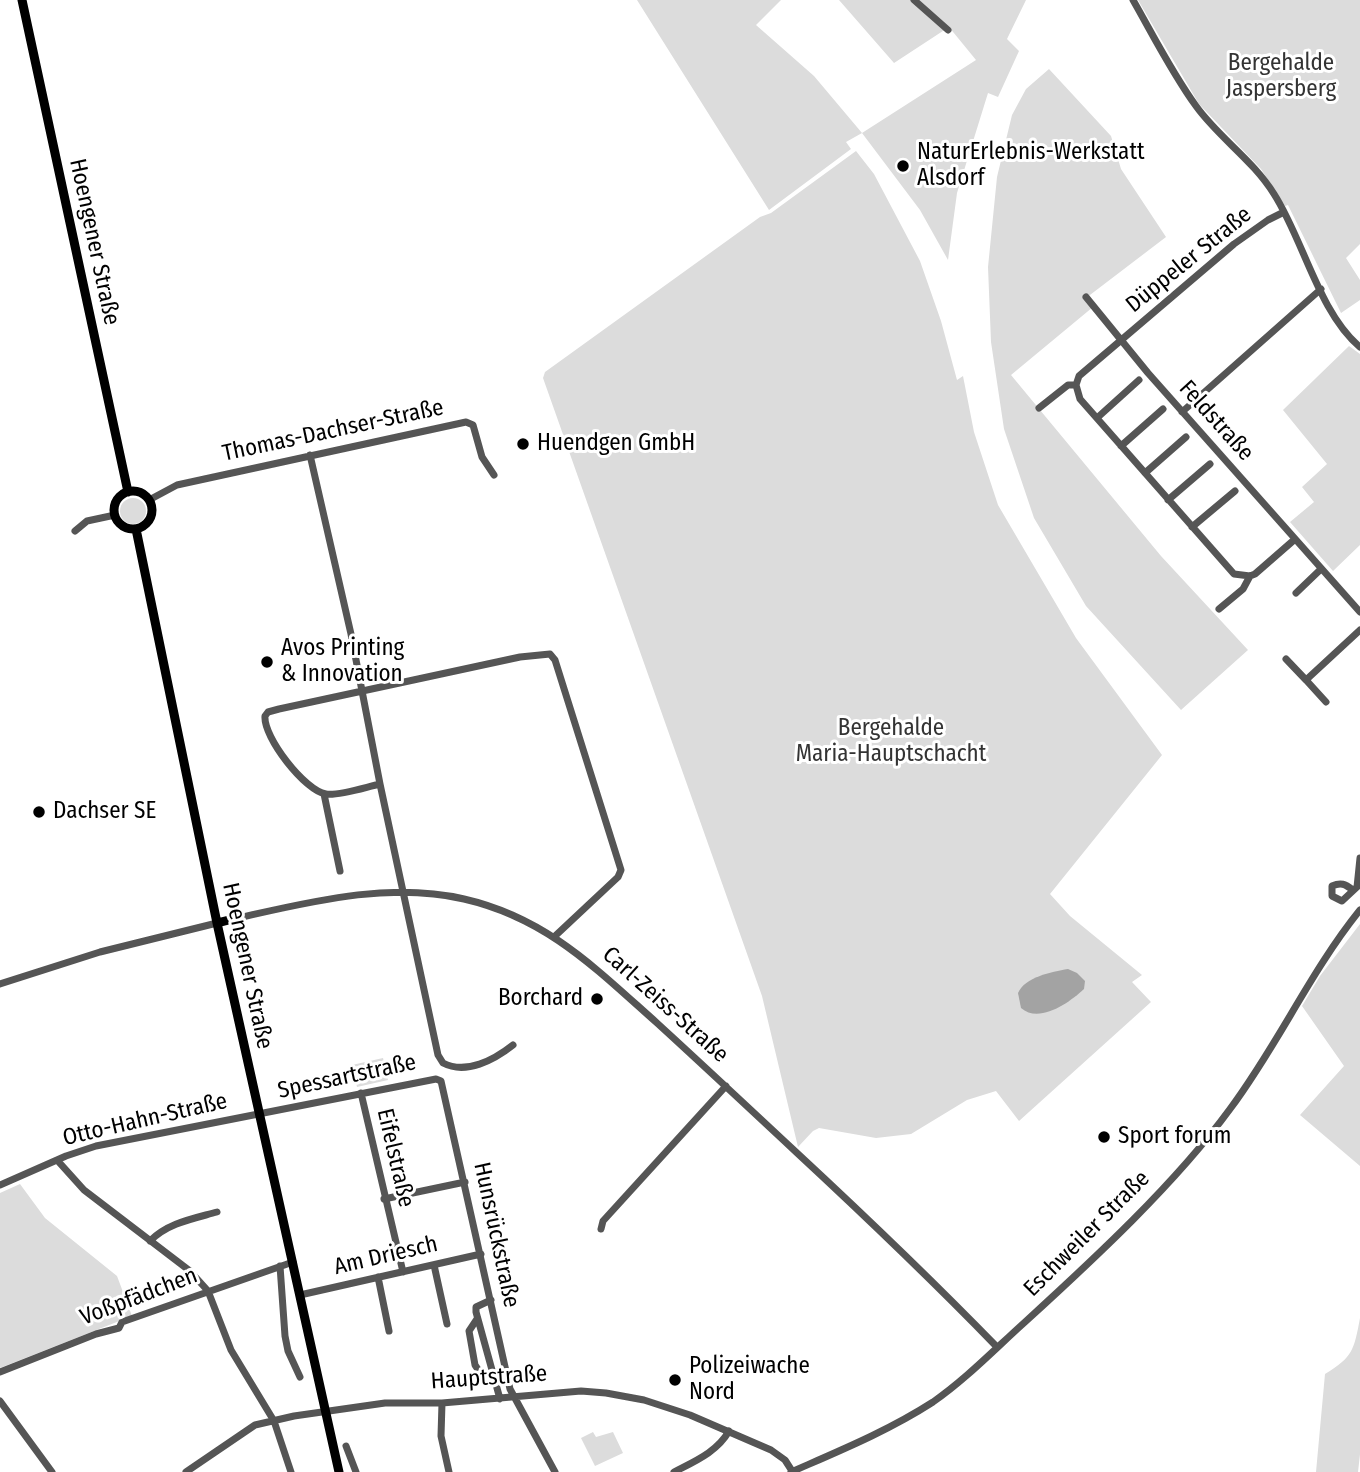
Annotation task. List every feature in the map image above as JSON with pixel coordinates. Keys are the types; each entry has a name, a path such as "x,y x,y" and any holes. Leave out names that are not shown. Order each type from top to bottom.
{"main road":[{"name":"Hoengener Straße","path":"22,0 128,492"},
{"path":"128,492 143,494 149,500 152,512 150,518 136,529 123,526 115,515 117,501 128,492"},
{"name":"Hoengener Straße","path":"136,529 217,923 340,1472"},
{"name":"Carl-Zeiss-Straße","path":"217,923 229,920"}],"street":[{"path":"915,0 948,30"},
{"path":"1133,0 1196,107 1258,172 1274,193 1335,317 1360,347"},
{"name":"Düppeler Straße","path":"1039,408 1062,388 1076,385 1079,376 1234,244 1284,212"},
{"path":"1182,412 1321,289"},
{"name":"Feldstraße","path":"1086,297 1182,412 1360,612"},
{"path":"1097,418 1139,380"},
{"path":"1076,385 1080,399 1228,568 1234,574 1250,576"},
{"path":"1121,446 1163,409"},
{"name":"Thomas-Dachser-Straße","path":"149,500 177,485 470,422 482,457 494,475"},
{"path":"1145,473 1186,437"},
{"path":"310,456 351,635 435,1043 443,1063 459,1068 487,1062 513,1045"},
{"path":"1168,500 1210,464"},
{"path":"1192,527 1235,491"},
{"path":"75,531 87,521 115,515"},
{"path":"1219,609 1243,589 1250,576 1294,540"},
{"path":"1296,593 1321,569"},
{"path":"1306,680 1360,631"},
{"path":"340,871 324,794 278,752 266,726 265,716 279,709 537,654 550,654 555,660 621,870 618,877 554,937"},
{"path":"1286,659 1326,702"},
{"path":"324,794 380,784"},
{"path":"1353,890 1359,879 1360,858"},
{"name":"Carl-Zeiss-Straße","path":"229,920 356,894 404,892 483,904 530,923 554,937 601,973 726,1086 926,1274 997,1347"},
{"name":"Eschweiler Straße","path":"791,1472 873,1437 932,1402 997,1347 1112,1240 1215,1128 1256,1073 1316,971 1340,934 1360,910"},
{"path":"0,984 100,952 217,923"},
{"name":"Spessartstraße","path":"261,1115 361,1093 436,1079 441,1081"},
{"name":"Hunsrückstraße","path":"441,1081 514,1397 555,1472"},
{"path":"601,1229 603,1221 726,1086"},
{"name":"Eifelstraße","path":"361,1093 403,1272"},
{"name":"Otto-Hahn-Straße","path":"0,1185 96,1146 261,1115"},
{"path":"57,1160 84,1190 191,1270 208,1291 232,1350 274,1421 291,1472"},
{"path":"384,1199 465,1182"},
{"path":"150,1241 160,1231 175,1224 217,1212"},
{"name":"Am Driesch","path":"300,1295 481,1254"},
{"name":"Voßpfädchen","path":"0,1372 96,1334 120,1328 122,1322 293,1262"},
{"path":"434,1265 447,1324"},
{"path":"280,1266 285,1336 288,1351 300,1377"},
{"path":"378,1277 389,1331"},
{"path":"491,1300 476,1307 499,1399"},
{"path":"477,1319 469,1331 475,1365 479,1371 492,1375"},
{"name":"Hauptstraße","path":"186,1472 255,1425 386,1403 442,1403 554,1392 612,1394 660,1405 729,1431 779,1455 791,1472"},
{"path":"0,1401 52,1472"},
{"path":"442,1403 441,1436 449,1472"},
{"path":"674,1472 719,1446 729,1431"},
{"path":"346,1447 356,1472"}],"green space":[{"path":"637,0 781,0 756,25 814,76 862,133 846,142 851,149 769,210"},
{"path":"839,0 1026,0 1007,39 1019,51 998,97 988,93 957,193 948,260 920,210 862,133 976,60 949,27 894,63"},
{"name":"Bergehalde Jaspersberg","path":"1138,0 1360,0 1360,244 1346,258 1360,280 1360,300 1341,313 1288,205 1285,206 1261,169 1199,104"},
{"path":"1049,69 1111,136 1121,169 1166,237 1086,298 1093,307 1011,375 1161,556 1248,650 1181,710 1086,606 1034,518 1004,429 991,342 988,267 997,177 1012,115 1026,89"},
{"name":"Bergehalde Maria-Hauptschacht","path":"856,151 874,174 920,261 941,321 957,380 963,376 974,432 998,505 1076,638 1162,755 1050,894 1070,916 1142,975 1132,982 1151,1002 1019,1121 996,1091 967,1100 911,1134 876,1138 819,1128 798,1147 762,996 543,378 545,372"},
{"path":"1349,346 1360,354 1360,545 1333,571 1290,522 1314,502 1302,487 1327,464 1283,410"},
{"path":"133,498 142,502 146,511 142,520 133,524 124,520 120,511 124,502"},
{"path":"1360,924 1360,1166 1300,1115 1344,1066 1302,1006 1320,976"},
{"path":"383,1058 388,1080 357,1087 352,1065"},
{"path":"20,1184 45,1218 117,1276 132,1316 0,1368 0,1193"},
{"path":"1360,1318 1358,1472 1316,1472 1325,1374 1351,1352"},
{"path":"593,1432 596,1437 613,1432 623,1453 595,1466 581,1438"}],"shaded area":[{"path":"1068,969 1085,981 1084,989 1078,994 1045,1013 1036,1014 1021,1008 1018,993 1021,987 1039,976"}],"place":[{"name":"NaturErlebnis-Werkstatt Alsdorf","path":"903,166"},
{"name":"Huendgen GmbH","path":"523,444"},
{"name":"Avos Printing & Innovation","path":"267,662"},
{"name":"Dachser SE","path":"39,812"},
{"name":"Borchard","path":"597,999"},
{"name":"Sport forum","path":"1104,1137"},
{"name":"Polizeiwache Nord","path":"675,1380"}]}
